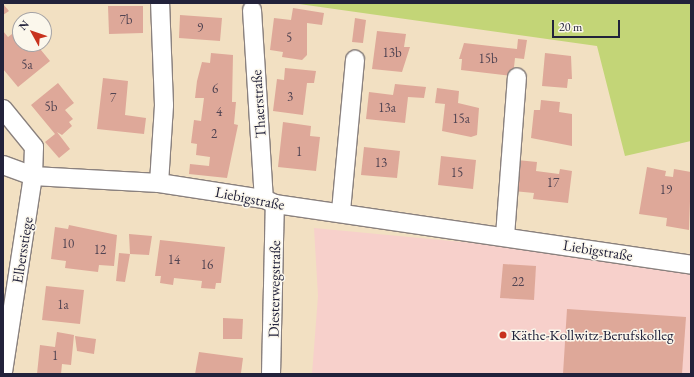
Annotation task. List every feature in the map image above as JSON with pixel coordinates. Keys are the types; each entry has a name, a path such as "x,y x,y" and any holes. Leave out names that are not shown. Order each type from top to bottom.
{"street":[{"path":"159,183 164,106 160,3"},
{"name":"Thaerstraße","path":"252,10 269,201"},
{"path":"341,211 355,60"},
{"path":"505,236 517,77"},
{"path":"3,110 34,147 33,176"},
{"name":"Liebigstraße","path":"3,165 33,176 159,183 691,265"},
{"name":"Elbersstiege","path":"3,372 33,176"},
{"name":"Diesterwegstraße","path":"269,201 271,374"}],"shaded area":[{"name":"Käthe-Kollwitz-Berufskolleg","path":"314,228 538,249 691,274 691,374 312,374 318,296"}],"green space":[{"path":"292,3 691,3 691,141 625,156 597,46"}],"building":[{"path":"3,4 9,11 3,15"},
{"path":"108,6 143,6 143,33 109,34"},
{"path":"293,8 324,13 322,25 307,23 307,55 302,60 282,57 283,52 270,50 274,18 291,20"},
{"path":"180,15 222,18 220,41 179,38"},
{"path":"355,18 366,20 363,43 352,42"},
{"path":"3,31 8,37 12,34 12,52 43,52 50,61 18,87 3,69"},
{"path":"377,31 406,34 404,47 410,47 402,72 372,69"},
{"path":"518,39 527,40 524,59 515,58 513,76 461,70 462,59 459,59 464,43 517,49"},
{"path":"211,53 233,55 232,102 236,102 234,124 238,125 227,178 189,174 190,164 209,166 210,157 196,155 197,144 191,143 194,120 201,121 204,98 195,98 197,81 202,62 210,63"},
{"path":"545,53 571,56 572,79 568,79 567,88 542,86"},
{"path":"285,68 316,71 314,83 307,83 303,115 273,111 277,79 284,80"},
{"path":"103,78 128,81 125,115 146,118 144,134 97,129"},
{"path":"58,83 74,103 65,110 73,119 69,122 72,126 62,135 57,132 70,149 59,158 45,142 55,134 31,105"},
{"path":"395,84 426,87 424,98 408,97 405,123 366,119 369,92 393,95"},
{"path":"437,88 459,91 458,103 479,108 477,135 471,137 442,131 445,104 435,103"},
{"path":"541,100 560,102 559,112 572,114 572,146 531,138 534,110 540,110"},
{"path":"283,122 311,126 310,136 320,137 316,171 278,167"},
{"path":"364,147 400,151 397,178 361,175"},
{"path":"441,156 476,160 473,189 438,185"},
{"path":"517,160 537,162 536,171 559,174 560,169 572,171 568,203 533,199 534,193 513,191"},
{"path":"647,167 666,171 665,176 673,177 674,169 691,172 689,230 666,226 667,218 639,214"},
{"path":"69,225 117,235 114,266 99,265 98,272 65,268 66,261 51,259 55,227 68,229"},
{"path":"129,234 152,236 149,255 130,254"},
{"path":"160,240 225,247 221,283 216,283 215,289 201,288 202,281 174,278 173,285 160,283 161,276 155,276"},
{"path":"119,253 130,254 125,282 116,281"},
{"path":"503,264 536,266 534,300 500,298"},
{"path":"46,286 84,290 80,324 42,320"},
{"path":"567,309 686,317 682,374 563,374"},
{"path":"223,318 243,319 242,339 223,339"},
{"path":"57,332 74,335 71,365 62,364 61,374 37,374 40,345 55,347"},
{"path":"75,336 96,339 94,354 77,351"},
{"path":"199,352 243,358 241,373 195,374"}],"place":[{"name":"Käthe-Kollwitz-Berufskolleg","path":"503,335"}]}
